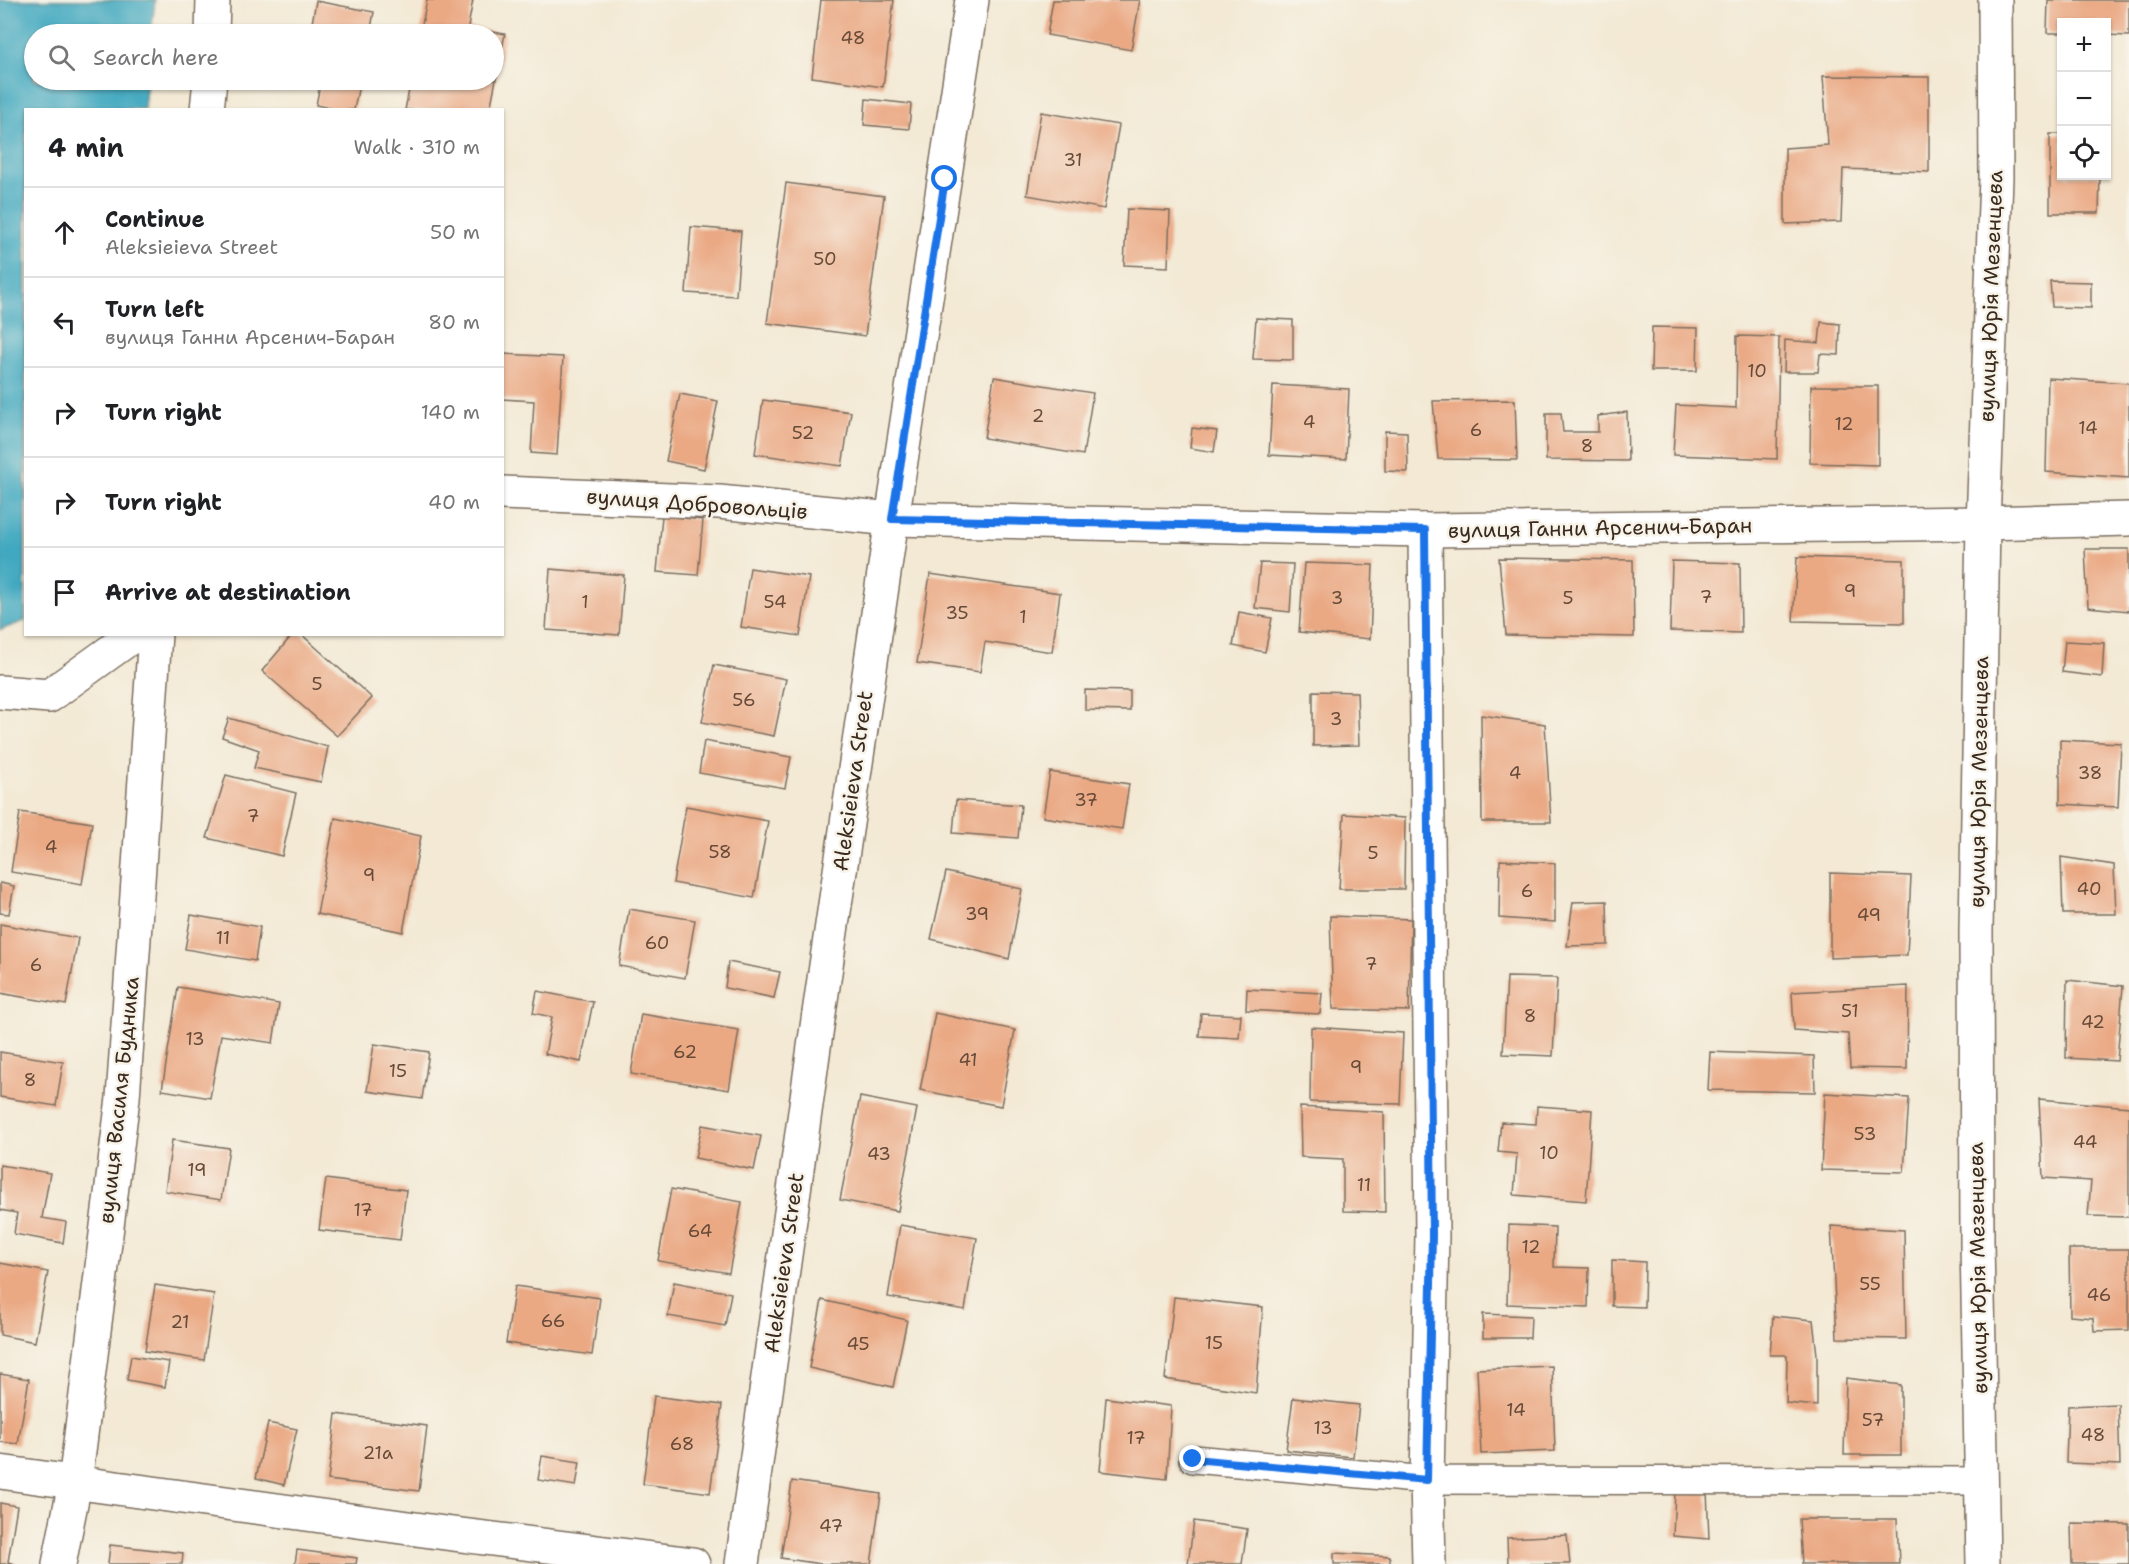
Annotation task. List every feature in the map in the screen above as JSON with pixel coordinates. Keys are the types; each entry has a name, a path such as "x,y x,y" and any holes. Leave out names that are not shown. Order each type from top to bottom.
{"street":[{"path":"212,24 213,0"},
{"name":"Aleksieieva Street","path":"742,1564 892,519 972,0"},
{"name":"вулиця Юрія Мезенцева","path":"1983,1564 1977,1242 1976,931 1983,523 1996,178 1995,0"},
{"path":"207,108 209,90"},
{"name":"вулиця Добровольців","path":"504,493 719,502 892,519"},
{"name":"вулиця Ганни Арсенич-Баран","path":"892,519 1425,530 2129,519"},
{"path":"1425,530 1432,1223 1427,1480 1429,1564"},
{"path":"0,692 49,696 132,636"},
{"name":"вулиця Василя Будника","path":"59,1564 75,1483 123,1098 155,636"},
{"path":"0,1472 445,1533 693,1564"}],"lane":[{"path":"1193,1459 1427,1480 1981,1481"}],"water":[{"path":"0,0 155,0 152,24 24,24 24,90 146,90 144,108 24,108 24,621 0,630"}],"building":[{"path":"427,0 473,0 469,24 422,24"},
{"path":"821,0 894,0 883,87 812,77"},
{"path":"1053,0 1140,0 1131,50 1047,35"},
{"path":"2048,0 2129,0 2129,36 2111,35 2111,18 2057,18 2057,33 2047,33"},
{"path":"316,1 374,12 372,24 312,24"},
{"path":"1823,76 1929,77 1929,172 1843,169 1841,222 1785,224 1785,148 1828,145"},
{"path":"319,90 358,90 354,108 329,108 316,105"},
{"path":"409,90 494,90 490,108 405,108"},
{"path":"866,99 911,104 909,129 864,125"},
{"path":"1041,112 1119,125 1104,209 1027,195"},
{"path":"2050,134 2057,134 2057,180 2100,180 2099,213 2050,213"},
{"path":"786,183 884,196 865,336 767,323"},
{"path":"1127,209 1170,211 1168,267 1124,265"},
{"path":"691,227 741,231 736,296 686,293"},
{"path":"2050,281 2091,282 2091,308 2052,307"},
{"path":"1256,318 1293,320 1293,360 1253,359"},
{"path":"1821,322 1840,324 1839,355 1820,354 1818,372 1784,372 1785,340 1819,343"},
{"path":"1652,327 1698,328 1697,371 1651,371"},
{"path":"1737,336 1779,337 1777,459 1673,455 1676,405 1736,408"},
{"path":"504,354 563,357 557,455 531,453 534,401 504,399"},
{"path":"994,377 1093,393 1083,455 984,438"},
{"path":"2048,378 2129,383 2129,478 2046,472"},
{"path":"1273,385 1349,389 1346,459 1269,455"},
{"path":"1811,386 1878,386 1878,465 1810,463"},
{"path":"680,394 718,401 704,469 666,461"},
{"path":"763,400 851,412 842,466 755,454"},
{"path":"1515,400 1517,460 1438,459 1433,401"},
{"path":"1627,412 1628,461 1546,460 1546,413 1561,413 1563,432 1598,432 1598,416"},
{"path":"1192,428 1217,431 1214,452 1190,448"},
{"path":"1385,431 1407,432 1408,472 1385,471"},
{"path":"662,516 703,520 698,575 657,572"},
{"path":"2085,549 2129,549 2129,611 2088,607"},
{"path":"1797,557 1904,560 1904,623 1793,621"},
{"path":"1499,558 1633,560 1634,637 1506,635"},
{"path":"1672,561 1740,563 1741,633 1670,631"},
{"path":"1260,563 1293,564 1290,612 1255,608"},
{"path":"1304,563 1373,565 1370,639 1299,632"},
{"path":"750,568 809,577 800,636 741,627"},
{"path":"550,569 624,575 619,635 546,630"},
{"path":"930,574 1060,593 1052,652 985,642 980,672 917,663"},
{"path":"1239,612 1272,618 1265,652 1233,646"},
{"path":"291,636 303,636 372,698 337,736 262,671"},
{"path":"2065,641 2104,643 2102,677 2062,672"},
{"path":"714,665 786,679 774,736 702,722"},
{"path":"1085,690 1130,691 1130,711 1085,710"},
{"path":"1313,691 1357,692 1359,745 1313,746"},
{"path":"1481,715 1545,724 1551,822 1482,822"},
{"path":"229,718 328,747 321,782 254,768 259,750 222,737"},
{"path":"2060,740 2121,743 2118,807 2060,804"},
{"path":"704,741 791,757 785,788 699,773"},
{"path":"1050,772 1129,784 1122,829 1043,817"},
{"path":"226,775 296,793 282,856 207,838"},
{"path":"956,800 1021,805 1018,838 953,833"},
{"path":"686,806 768,821 754,898 673,883"},
{"path":"20,812 92,823 82,884 11,872"},
{"path":"1344,814 1405,818 1404,889 1339,889"},
{"path":"335,818 421,836 403,932 317,914"},
{"path":"2061,857 2114,865 2116,914 2063,914"},
{"path":"1500,860 1555,863 1555,922 1499,918"},
{"path":"946,872 1022,889 1009,959 931,939"},
{"path":"1830,873 1911,876 1907,955 1830,958"},
{"path":"0,883 14,886 9,914 0,913"},
{"path":"1607,901 1608,945 1567,946 1573,902"},
{"path":"629,909 695,920 685,978 619,966"},
{"path":"191,915 260,927 255,961 185,949"},
{"path":"1330,916 1411,919 1409,1011 1333,1009"},
{"path":"0,924 78,938 66,1005 0,993"},
{"path":"728,962 780,972 774,998 725,988"},
{"path":"1507,977 1557,978 1553,1056 1503,1054"},
{"path":"2067,980 2123,986 2117,1061 2066,1058"},
{"path":"1908,986 1907,1069 1850,1068 1848,1034 1794,1030 1792,992"},
{"path":"178,987 279,1004 273,1043 221,1035 210,1098 162,1090"},
{"path":"1247,989 1322,993 1320,1014 1246,1010"},
{"path":"537,991 593,1002 581,1062 545,1054 552,1017 533,1013"},
{"path":"935,1013 1015,1030 1001,1106 920,1090"},
{"path":"1201,1013 1241,1015 1239,1038 1199,1036"},
{"path":"641,1014 739,1030 729,1090 631,1074"},
{"path":"1311,1027 1403,1033 1400,1104 1310,1102"},
{"path":"374,1044 429,1052 422,1099 367,1091"},
{"path":"0,1052 63,1062 56,1106 0,1097"},
{"path":"1710,1052 1814,1056 1815,1092 1708,1090"},
{"path":"1825,1093 1909,1098 1904,1172 1821,1170"},
{"path":"860,1097 917,1108 898,1211 840,1200"},
{"path":"2039,1099 2129,1107 2129,1217 2088,1216 2091,1181 2043,1178"},
{"path":"1537,1106 1592,1110 1586,1201 1514,1195 1517,1154 1498,1152 1501,1122 1536,1124"},
{"path":"1300,1107 1384,1112 1385,1212 1343,1211 1343,1159 1301,1157"},
{"path":"702,1125 761,1136 754,1170 695,1158"},
{"path":"172,1140 229,1148 221,1200 165,1191"},
{"path":"0,1165 50,1173 42,1218 66,1222 63,1243 14,1234 17,1213 0,1210"},
{"path":"326,1179 406,1190 400,1240 319,1230"},
{"path":"671,1189 742,1202 729,1273 658,1261"},
{"path":"900,1225 977,1238 965,1310 888,1297"},
{"path":"1509,1225 1555,1227 1554,1267 1589,1268 1588,1307 1507,1304"},
{"path":"1831,1226 1904,1230 1906,1339 1837,1338"},
{"path":"2069,1249 2129,1249 2129,1330 2094,1331 2093,1318 2070,1316"},
{"path":"1612,1260 1645,1262 1644,1307 1612,1306"},
{"path":"0,1263 48,1272 35,1342 0,1335"},
{"path":"674,1282 731,1293 725,1326 668,1316"},
{"path":"155,1285 214,1294 204,1360 145,1351"},
{"path":"515,1286 600,1298 592,1355 506,1343"},
{"path":"1174,1297 1263,1307 1256,1393 1165,1379"},
{"path":"822,1300 907,1320 893,1387 809,1368"},
{"path":"1483,1314 1531,1316 1530,1338 1483,1338"},
{"path":"1773,1316 1813,1320 1817,1355 1817,1406 1786,1403 1787,1355 1770,1355"},
{"path":"131,1356 169,1362 165,1387 127,1380"},
{"path":"1552,1366 1555,1451 1481,1454 1477,1369"},
{"path":"0,1374 29,1379 18,1444 0,1442"},
{"path":"1846,1378 1901,1385 1901,1455 1844,1455"},
{"path":"654,1396 722,1405 710,1493 643,1484"},
{"path":"1106,1398 1171,1406 1167,1479 1100,1471"},
{"path":"1293,1398 1359,1405 1353,1457 1286,1450"},
{"path":"2118,1404 2120,1465 2066,1463 2068,1406"},
{"path":"336,1414 427,1426 419,1491 328,1480"},
{"path":"268,1423 297,1429 284,1485 256,1478"},
{"path":"542,1456 580,1462 576,1486 538,1480"},
{"path":"792,1481 881,1494 871,1564 821,1564 781,1558"},
{"path":"1707,1490 1709,1539 1673,1536 1675,1491"},
{"path":"0,1503 17,1506 8,1562 15,1564 0,1564"},
{"path":"1799,1519 1897,1519 1899,1564 1802,1564"},
{"path":"1194,1521 1247,1529 1242,1564 1188,1564"},
{"path":"2071,1523 2129,1524 2129,1564 2072,1564"},
{"path":"1567,1535 1570,1564 1508,1564 1507,1538"},
{"path":"110,1545 183,1553 182,1564 108,1564"},
{"path":"297,1550 357,1558 356,1564 295,1564"},
{"path":"1334,1553 1390,1556 1390,1564 1334,1564"}],"route":[{"path":"945,179 892,519 1425,530 1432,1235 1427,1480 1193,1459"}]}
